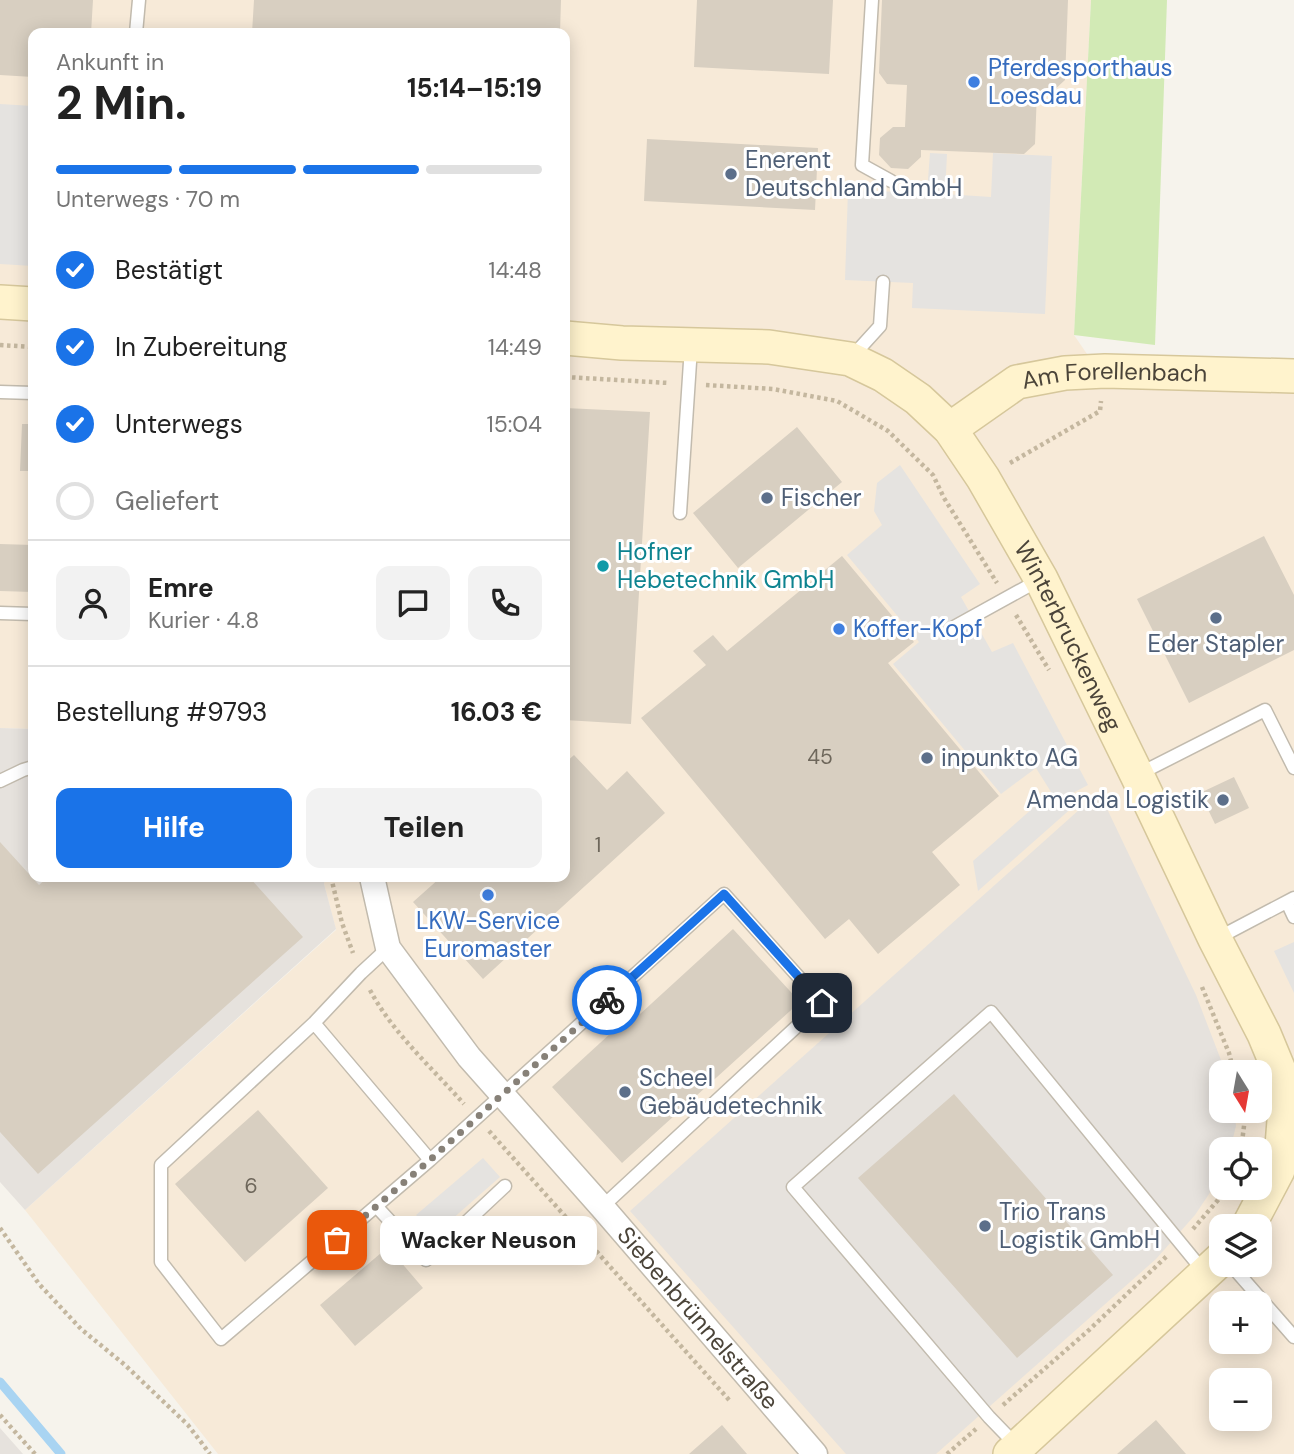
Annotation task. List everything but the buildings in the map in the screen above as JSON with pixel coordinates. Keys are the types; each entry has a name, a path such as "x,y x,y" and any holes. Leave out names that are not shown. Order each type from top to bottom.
{"street":[{"path":"0,302 28,304"},
{"name":"Winterbruckenweg","path":"570,338 622,343 769,347 850,359 883,375 918,399 950,429 983,478 1041,579 1215,939 1264,1034 1281,1075 1288,1147 1255,1214"},
{"name":"Am Forellenbach","path":"950,429 1017,382 1065,373 1105,371 1294,376"},
{"name":"Siebenbrünnelstraße","path":"373,882 387,948 469,1057 816,1454"},
{"path":"1014,1450 1209,1275"}],"lane":[{"path":"136,28 139,0"},
{"path":"872,0 862,166 891,181"},
{"path":"850,359 880,326 883,282"},
{"path":"680,513 692,344"},
{"path":"0,392 28,393"},
{"path":"954,627 1041,579"},
{"path":"0,613 28,614"},
{"path":"1137,775 1265,710 1294,768"},
{"path":"0,781 28,768"},
{"path":"387,948 314,1023 161,1165 161,1262 221,1339 430,1160 724,894 822,1003 602,1207"},
{"path":"1215,939 1290,900 1294,917"},
{"path":"1014,1450 793,1187 990,1012 1181,1243 1209,1260"},
{"path":"314,1023 430,1160"},
{"path":"376,1206 426,1260 505,1186"},
{"path":"1231,1277 1294,1337"}],"path":[{"path":"0,345 28,346"},
{"path":"944,498 1100,411 1105,371"},
{"path":"332,882 342,923 361,972 378,1005 396,1029 732,1403"},
{"path":"947,1454 1089,1330 1181,1243 1218,1200"},
{"path":"0,1228 38,1284 81,1329 125,1365 188,1425 210,1454"},
{"path":"0,1415 35,1454"}],"shaded area":[{"path":"0,0 1091,0 1074,335 1111,389 1294,392 1294,1454 218,1454 25,1210 336,930 324,882 570,882 570,28 28,28 28,729 0,728"},
{"path":"0,104 28,106 28,266 0,264"},
{"path":"930,153 947,154 945,194 991,197 993,153 1052,156 1045,314 912,308 913,283 845,280 848,190 927,193"},
{"path":"900,465 980,584 961,597 992,652 1013,643 1088,785 1069,795 1074,806 978,891 973,861 1051,792 1036,768 1001,794 893,664 919,642 847,555 882,525 874,511 877,483"},
{"path":"0,728 28,729 28,882 324,882 336,929 25,1210 0,1182"},
{"path":"1099,792 1196,995 1221,1060 1209,1060 1209,1124 1236,1126 1233,1137 1209,1137 1209,1194 1195,1215 1156,1259 936,1454 846,1454 630,1211"},
{"path":"1294,942 1294,993 1274,951"},
{"path":"483,1158 500,1177 434,1235 416,1215"},
{"path":"0,1428 23,1454 0,1454"}],"green space":[{"path":"1091,0 1167,0 1155,345 1074,335"}],"waterway":[{"path":"0,1382 61,1454"}],"way so far":[{"path":"337,1240 607,1000"}],"place":[{"name":"Pferdesporthaus Loesdau","path":"974,82"},
{"name":"Enerent Deutschland GmbH","path":"731,174"},
{"name":"Fischer","path":"767,498"},
{"name":"Hofner Hebetechnik GmbH","path":"603,566"},
{"name":"Eder Stapler","path":"1216,618"},
{"name":"Koffer-Kopf","path":"839,629"},
{"name":"inpunkto AG","path":"927,758"},
{"name":"Amenda Logistik","path":"1223,800"},
{"name":"LKW-Service Euromaster","path":"488,895"},
{"name":"Scheel Gebäudetechnik","path":"625,1092"},
{"name":"Trio Trans Logistik GmbH","path":"985,1226"},
{"name":"Wacker Neuson","path":"337,1240"}],"route":[{"path":"607,1000 724,894 822,1003"}]}
